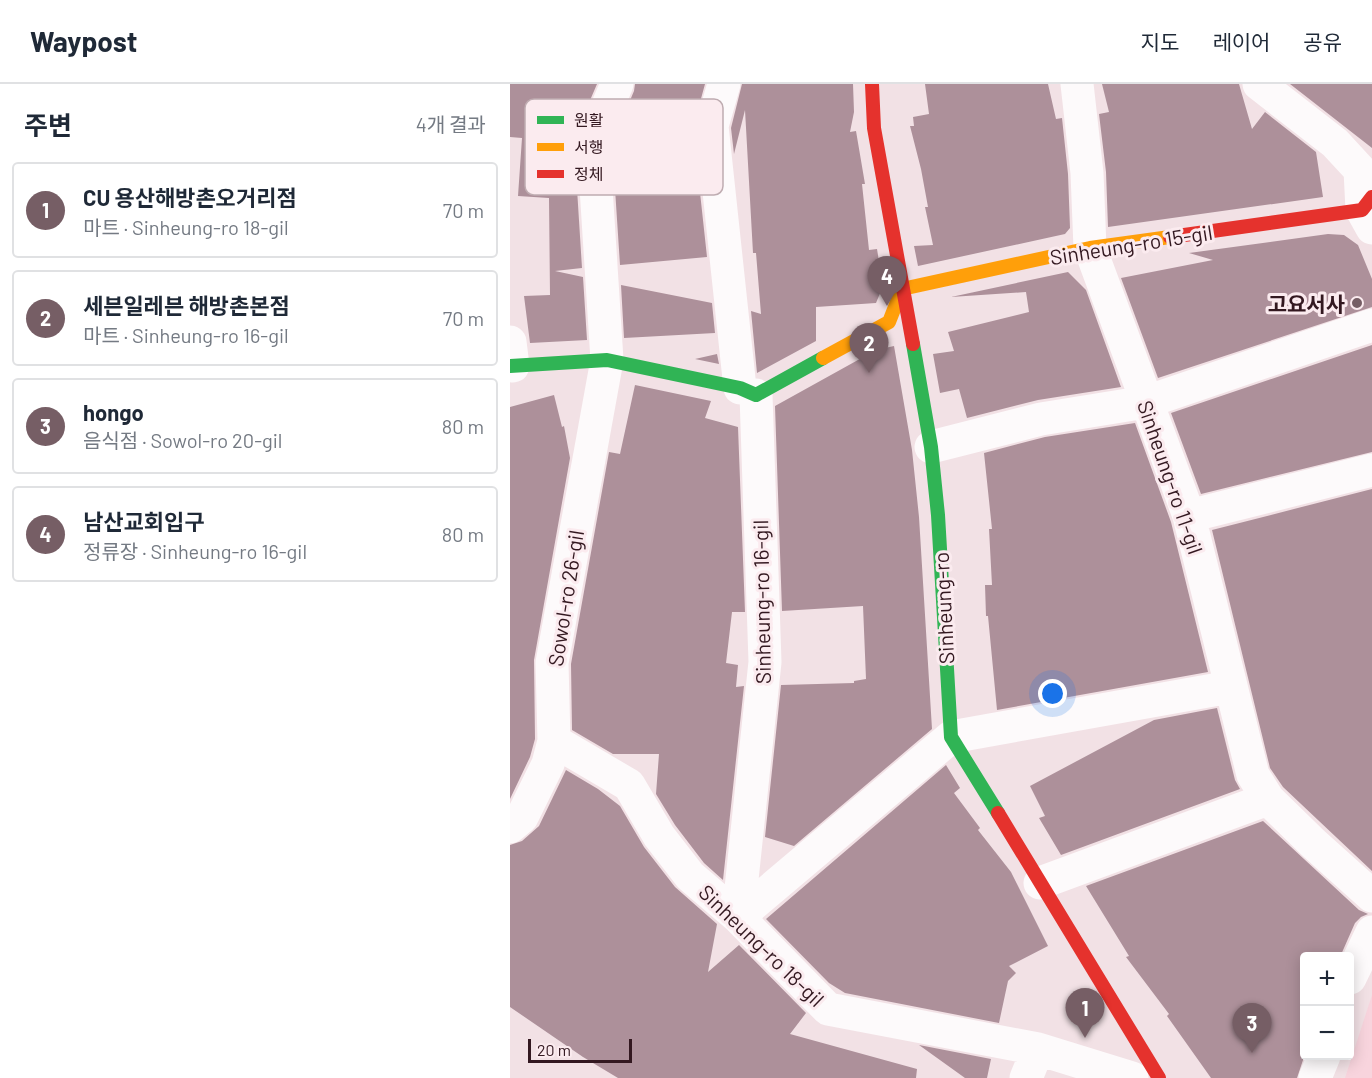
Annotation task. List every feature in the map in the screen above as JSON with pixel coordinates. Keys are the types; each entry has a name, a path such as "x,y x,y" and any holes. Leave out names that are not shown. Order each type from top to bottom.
{"street":[{"path":"611,99 617,84"},
{"path":"720,99 724,84"},
{"name":"Sinheung-ro","path":"872,84 874,128 932,447 951,737 1159,1078"},
{"name":"Sinheung-ro 11-gil","path":"1077,84 1087,173 1090,248 1188,516 1253,775 1268,799 1372,896"},
{"path":"1259,84 1335,143 1360,170 1369,212"},
{"path":"596,195 607,360"},
{"path":"721,195 748,391"},
{"name":"Sinheung-ro 15-gil","path":"902,289 1090,248 1369,212"},
{"path":"511,358 607,360 748,391 889,322 902,289"},
{"path":"932,447 1041,419 1146,402 1372,325"},
{"name":"Sowol-ro 26-gil","path":"510,826 522,817 548,764 554,741 552,663 607,360"},
{"name":"Sinheung-ro 16-gil","path":"738,917 765,662 748,391"},
{"path":"1188,516 1372,470"},
{"path":"738,917 951,737 1230,687"},
{"name":"Sinheung-ro 18-gil","path":"554,741 629,785 659,836 690,876 738,917 828,1009 1032,1064 1132,1078"},
{"path":"1040,884 1268,799"},
{"path":"1354,970 1372,932"},
{"path":"1315,1078 1322,1060"}],"shaded area":[{"path":"1372,995 1372,1078 1345,1078 1351,1060 1354,1060 1354,1050"}],"building":[{"path":"510,84 597,84 591,99 525,99 525,195 577,195 582,268 555,271 583,277 587,340 530,343 524,296 550,295 549,198 518,196 522,138 510,137"},
{"path":"635,84 705,84 701,99 631,99"},
{"path":"742,84 853,84 854,112 850,132 856,131 865,184 862,184 869,250 877,249 883,286 876,303 816,307 816,341 757,373 751,311 761,314 756,253 753,253 745,110 734,154 731,128"},
{"path":"925,84 1048,84 1056,119 1062,118 1068,174 1070,228 1065,234 918,266 914,246 933,245 925,207 928,207 921,169 910,126 914,126 913,117 929,114"},
{"path":"1102,84 1239,84 1252,129 1265,112 1316,152 1323,197 1108,227 1106,172 1099,114 1109,112"},
{"path":"1290,84 1372,84 1372,148 1308,98"},
{"path":"615,195 700,195 707,257 620,265"},
{"path":"1328,234 1344,235 1358,245 1372,279 1372,307 1158,378 1121,278 1213,260 1189,253"},
{"path":"1068,272 1086,290 1121,387 1038,400 967,418 959,389 940,393 933,354 954,351 948,332 1029,312 1026,292 951,297"},
{"path":"621,285 712,303 715,333 624,338"},
{"path":"1372,345 1372,452 1201,494 1171,413"},
{"path":"894,346 912,450 919,517 932,729 794,846 765,837 781,685 854,683 854,681 866,679 863,606 782,611 775,406 876,350"},
{"path":"717,354 719,364 695,359"},
{"path":"635,385 711,401 705,418 738,427 745,612 732,612 726,663 738,665 736,687 744,686 723,880 704,863 675,825 656,794 659,754 613,754 572,730 571,664 609,452 620,454"},
{"path":"554,395 562,427 564,426 570,458 534,660 535,739 530,757 510,799 510,407"},
{"path":"1135,423 1171,522 1208,672 997,710 988,616 986,616 985,585 992,585 989,529 992,529 984,453 1045,437"},
{"path":"1372,489 1372,871 1283,787 1270,768 1212,530"},
{"path":"1217,708 1235,780 1240,789 1061,855 1039,818 1045,816 1030,786 1154,720"},
{"path":"946,765 960,788 954,793 980,828 978,830 1011,872 1048,946 1009,966 1016,973 1008,981 999,1023 845,993 829,983 766,919"},
{"path":"566,770 598,789 620,806 644,847 675,887 717,924 708,972 739,945 806,1013 790,1034 917,1069 916,1078 618,1078 510,1007 510,845 522,841 539,826"},
{"path":"1263,821 1359,910 1368,914 1355,923 1342,952 1300,952 1300,1060 1303,1060 1297,1078 1211,1078 1167,1016 1169,1014 1126,957 1129,956 1086,886"},
{"path":"919,1045 991,1059 987,1078 965,1078"}],"traffic: fast":[{"path":"913,344 931,447 938,515 951,737 998,813"},
{"path":"510,366 607,360 740,388 756,395 823,358"}],"traffic: slow":[{"path":"902,289 1090,248 1170,237"},
{"path":"823,358 889,322 902,289"}],"traffic: jam":[{"path":"872,84 874,128 913,344"},
{"path":"1170,237 1362,210 1372,197"},
{"path":"998,813 1159,1078"}],"place":[{"name":"고요서사","path":"1357,303"},
{"name":"남산교회입구","path":"887,306"},
{"name":"세븐일레븐 해방촌본점","path":"869,373"},
{"name":"CU 용산해방촌오거리점","path":"1085,1038"},
{"name":"hongo","path":"1252,1053"}]}
